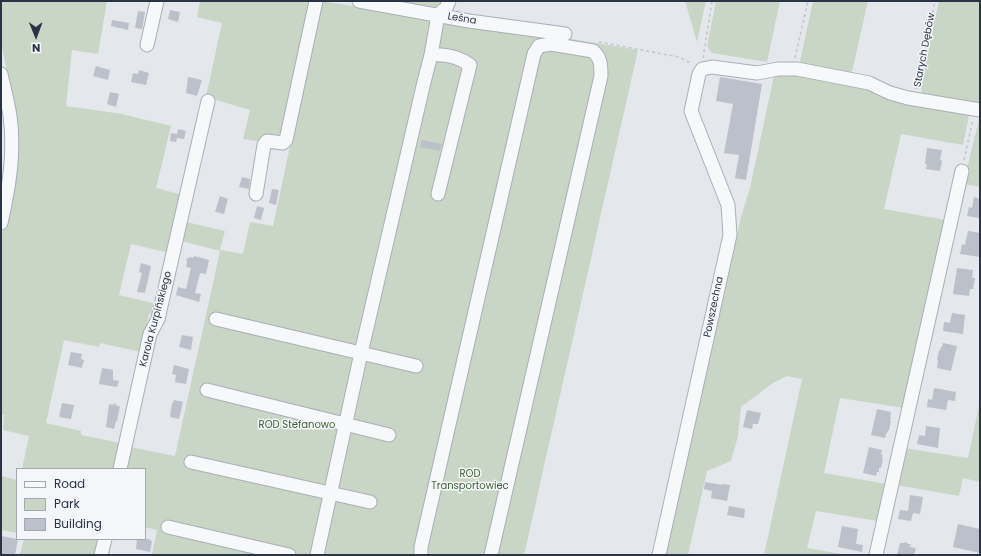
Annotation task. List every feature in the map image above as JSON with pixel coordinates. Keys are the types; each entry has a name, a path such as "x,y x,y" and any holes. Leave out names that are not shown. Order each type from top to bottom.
{"street":[{"path":"147,45 157,1"},
{"path":"256,194 264,145 267,141 278,143 286,140 316,1"},
{"name":"Leśna","path":"364,1 469,21 565,34"},
{"path":"317,555 361,353 431,55 438,15 446,8 448,1"},
{"path":"421,555 421,547 534,54 539,46 551,44 593,51 598,55 600,61 601,76 491,555"},
{"path":"431,55 442,54 465,61 470,65 438,194"},
{"path":"704,68 712,67 758,73 778,69 789,69 839,76 869,83 890,93 908,98 918,98 930,102 978,110"},
{"name":"Powszechna","path":"659,555 730,235 728,205 691,112 698,74 704,68"},
{"path":"1,74 10,116 12,146 11,171 1,223"},
{"name":"Karola Kurpińskiego","path":"120,468 150,334 158,319 208,101"},
{"path":"876,555 962,171"},
{"path":"216,319 416,366"},
{"path":"207,390 389,435"},
{"path":"192,462 370,502"},
{"path":"168,527 288,555"},
{"path":"101,555 105,540"}],"path":[{"path":"704,68 702,60 712,1"},
{"path":"789,69 795,59 808,1"},
{"name":"Starych Dębów","path":"918,98 916,86 935,1"},
{"path":"592,41 679,57 704,68"},
{"path":"962,171 978,110"}],"green space":[{"path":"1,1 107,1 98,54 72,50 66,106 122,114 171,126 156,188 183,195 170,253 131,244 119,295 157,304 155,315 149,314 141,352 100,343 99,347 64,340 46,423 81,431 81,435 120,443 114,468 22,468 29,436 3,430 4,415 1,415 1,237 6,215 12,98 1,42"},
{"path":"200,1 311,1 284,136 262,142 243,139 250,110 206,97 222,23 197,17"},
{"path":"321,1 638,50 524,555 152,555 157,530 146,527 146,468 125,468 130,447 175,456 220,251 178,240 182,221 225,231 220,250 243,254 250,222 273,226"},
{"path":"375,1 443,1 442,4 433,10"},
{"path":"685,1 706,1 697,42"},
{"path":"716,1 780,1 767,62 712,53 707,46"},
{"path":"813,1 868,1 851,76 805,69 800,61"},
{"path":"939,1 980,1 980,106 922,96 921,84"},
{"path":"775,71 873,88 970,111 963,145 901,134 884,209 946,220 904,408 840,398 824,473 887,484 878,521 816,511 807,548 847,555 764,555 802,379 787,376 773,383 741,407 738,436 731,461 707,471 688,555 665,555 741,217 750,188"},
{"path":"980,116 980,187 963,184"},
{"path":"980,401 980,482 963,478 959,496 896,485 904,448 968,458"},
{"path":"1,476 16,480 16,533 1,530"},
{"path":"24,540 99,540 95,555 20,554"}],"building":[{"path":"170,10 180,12 178,22 168,19"},
{"path":"138,11 145,12 142,29 135,28"},
{"path":"112,20 129,23 128,30 111,26"},
{"path":"96,66 110,70 108,80 93,76"},
{"path":"139,70 149,73 146,85 131,82 133,73 138,74"},
{"path":"188,77 202,80 197,96 186,93"},
{"path":"720,77 762,84 746,180 735,178 739,155 724,153 733,104 716,101"},
{"path":"110,92 119,94 116,107 107,104"},
{"path":"178,129 186,131 184,139 177,138 176,142 170,141 171,133 177,134"},
{"path":"422,140 442,144 440,151 420,147"},
{"path":"927,148 942,150 940,171 926,169 927,164 925,164"},
{"path":"242,177 250,179 249,189 239,187"},
{"path":"272,189 279,190 276,205 269,203"},
{"path":"220,196 228,199 224,214 215,212"},
{"path":"974,197 980,199 979,218 967,216 969,207 972,208"},
{"path":"257,206 264,208 261,220 254,218"},
{"path":"968,231 980,233 980,257 960,254 962,244 965,245"},
{"path":"194,256 209,260 206,274 200,273 195,293 201,294 199,302 176,295 178,287 186,289 191,268 186,267 186,259 190,257 193,258"},
{"path":"141,263 151,266 145,293 137,292 142,273 139,272"},
{"path":"957,268 973,270 972,278 975,278 973,289 970,289 969,296 953,294"},
{"path":"952,313 965,315 963,334 943,331 944,322 950,323"},
{"path":"182,335 193,337 191,350 179,347"},
{"path":"943,343 957,346 951,371 937,368 939,350 940,351"},
{"path":"71,352 82,354 81,359 84,360 82,368 68,365"},
{"path":"174,365 189,369 186,384 175,382 176,375 172,374"},
{"path":"102,368 113,370 113,380 119,381 117,387 99,384"},
{"path":"934,388 956,392 955,401 948,400 946,410 927,407 928,399 932,400"},
{"path":"174,400 183,402 179,419 170,417 172,403"},
{"path":"62,403 74,405 71,419 59,417"},
{"path":"115,403 117,406 120,406 114,429 106,427 109,404 113,405"},
{"path":"877,409 891,412 889,430 885,438 871,435"},
{"path":"747,410 761,413 758,424 753,424 752,429 743,427"},
{"path":"926,426 940,428 938,448 917,444 919,435 925,436"},
{"path":"869,447 882,450 881,455 883,455 883,459 881,468 879,468 879,472 877,472 876,476 863,473"},
{"path":"705,482 730,485 727,501 711,498 712,491 704,489"},
{"path":"910,495 923,497 920,514 913,513 911,521 898,519 900,510 908,511"},
{"path":"729,506 745,509 744,518 727,515"},
{"path":"958,524 980,529 980,553 953,547"},
{"path":"842,526 858,529 856,544 863,545 862,552 838,547"},
{"path":"1,536 18,540 15,555 1,555"},
{"path":"150,539 149,540 152,541 150,552 136,549 137,540"},
{"path":"906,542 911,544 910,547 916,548 914,555 897,555 900,543"}],"park label":[{"name":"ROD Stefanowo","path":"297,425"},
{"name":"ROD Transportowiec","path":"470,480"}]}
